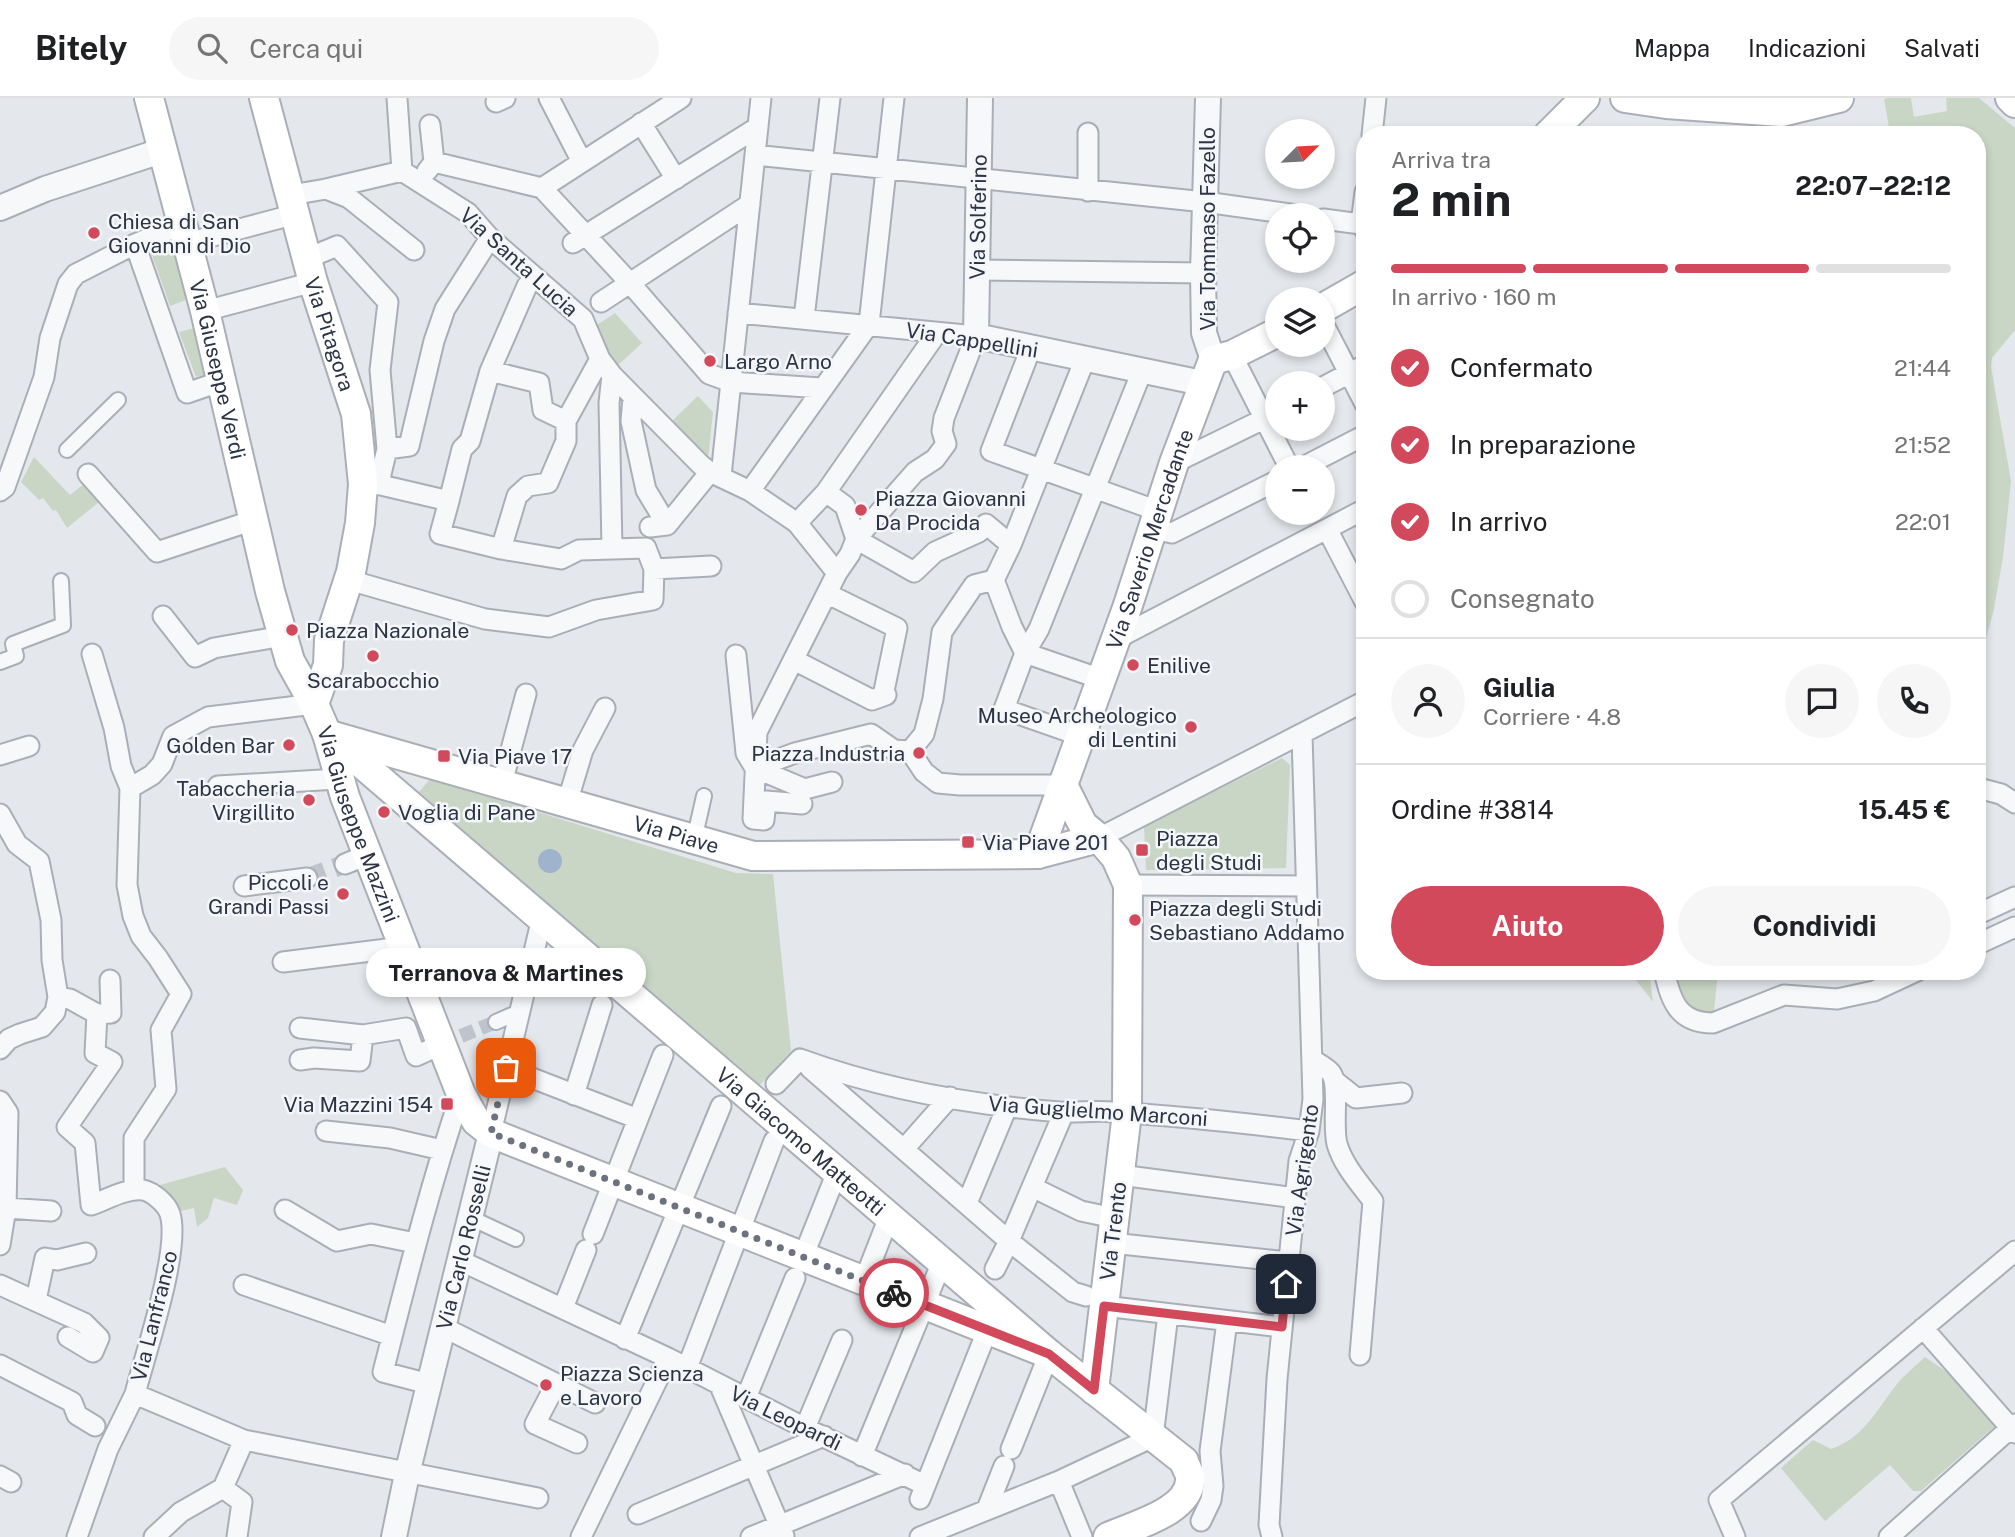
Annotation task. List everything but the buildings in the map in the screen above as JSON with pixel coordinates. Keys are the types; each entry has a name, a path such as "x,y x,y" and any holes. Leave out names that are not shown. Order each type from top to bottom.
{"main road":[{"name":"Via Giuseppe Verdi","path":"149,98 205,311 283,636"},
{"name":"Via Pitagora","path":"264,98 310,270 356,414 372,485 360,523 353,578 329,640 328,665 314,704"},
{"path":"1556,118 1585,98"},
{"path":"1625,98 1667,104 1784,105 1839,98"},
{"path":"2010,98 2015,103"},
{"path":"1335,301 1356,289"},
{"path":"1216,366 1265,339"},
{"name":"Via Saverio Mercadante","path":"1038,854 1116,639 1174,463 1216,366"},
{"name":"Via Giuseppe Mazzini","path":"283,636 289,660 314,704 327,734 356,859 403,947 447,1042 461,1094 476,1121 491,1133"},
{"name":"Via Piave","path":"327,734 753,856 1038,854 1099,838"},
{"name":"Via Giacomo Matteotti","path":"327,734 1049,1354 1184,1461 1190,1477 1186,1496"},
{"path":"341,788 376,776"},
{"path":"1063,785 1083,825 1099,838 1116,858 1128,885"},
{"name":"Via Trento","path":"1094,1390 1095,1301 1113,1231 1127,1113 1128,885"},
{"path":"491,1133 739,1232 799,1268 864,1282 1049,1354"},
{"path":"1108,1537 1174,1509 1186,1496"}],"street":[{"path":"397,98 410,176"},
{"path":"549,98 582,162"},
{"path":"542,188 681,98"},
{"path":"633,398 631,421 646,490 659,526 715,474 731,382 761,98"},
{"path":"804,317 830,98"},
{"path":"750,491 869,324 894,98"},
{"name":"Via Solferino","path":"976,336 980,98"},
{"name":"Via Tommaso Fazello","path":"1208,98 1204,333 1216,366"},
{"path":"1373,126 1376,98"},
{"path":"641,123 676,178"},
{"path":"430,125 434,162"},
{"path":"580,240 758,127"},
{"path":"1088,133 1088,191"},
{"path":"0,208 46,189 164,150"},
{"path":"755,155 1265,210"},
{"path":"0,491 5,487 44,377 50,338 68,284 76,274 135,244 184,234 293,204 326,189 410,176 434,162 542,188 580,240 630,283 709,374 731,382 821,388"},
{"name":"Via Santa Lucia","path":"410,176 468,213 490,238 583,319 600,359 633,398 715,474 750,491 797,523 837,573"},
{"path":"326,189 348,198 414,250"},
{"path":"601,302 750,204"},
{"path":"1335,221 1356,226"},
{"path":"387,449 409,446 434,341 446,309 490,238"},
{"path":"135,244 187,393 222,381"},
{"path":"205,311 310,270 337,246 388,302 380,370 387,449 381,474 372,485 449,501"},
{"path":"977,270 1203,273"},
{"path":"353,578 485,619 549,627 596,610 653,600 654,569 646,548 579,550 561,559 501,549 440,534 462,449 470,441 490,371 527,286 534,277"},
{"name":"Via Cappellini","path":"738,313 804,317 936,334 976,336 1142,371 1216,366"},
{"path":"797,523 826,492 936,334"},
{"path":"802,804 766,801 764,820 753,819 757,732 856,539 915,472 934,459 946,444 942,431 944,418 976,336"},
{"path":"1335,339 1356,368"},
{"path":"1031,348 991,451 1095,489 1155,520 1172,533 1265,486"},
{"path":"501,549 517,496 528,486 548,483 566,440 566,421 600,359"},
{"path":"1085,359 1011,545 994,580 1025,653 1101,680"},
{"path":"1216,366 1265,411"},
{"path":"1335,381 1356,370"},
{"path":"490,371 539,383 543,410 566,421"},
{"path":"1081,736 1004,709 1025,653 1039,629 1142,371"},
{"path":"612,375 609,403 612,548"},
{"path":"67,450 118,400"},
{"path":"1174,463 1265,419"},
{"path":"1326,455 1356,440"},
{"path":"88,474 157,552 254,520"},
{"path":"826,492 845,506 856,539 914,572 935,551 979,533 986,524 1011,545"},
{"path":"1116,639 1356,514"},
{"path":"1328,529 1356,584"},
{"path":"654,569 711,566"},
{"path":"910,751 924,734 933,699 942,632 974,585 994,580"},
{"path":"0,662 16,656 13,644 63,625 61,581"},
{"path":"794,660 872,700 886,695 884,691 897,628 828,594"},
{"path":"163,616 195,657 214,648 283,636"},
{"path":"92,654 114,728 121,766 130,788 127,885 133,916 141,936 181,994 160,1030 166,1088 134,1138 134,1190 91,1205 85,1143 67,1127 112,1062 95,1053 97,1014"},
{"path":"736,655 746,753 755,768 805,789 832,782"},
{"path":"502,783 526,694"},
{"path":"130,788 152,775 162,764 173,736 208,717 314,704"},
{"path":"1099,838 1356,706"},
{"path":"567,803 583,750 605,708"},
{"path":"755,768 794,753 872,734 894,750 910,751"},
{"name":"Via Agrigento","path":"1272,1537 1269,1525 1288,1262 1299,1161 1309,1131 1313,1099 1302,735"},
{"path":"0,755 29,746"},
{"path":"910,751 924,772 938,783 1063,785"},
{"path":"218,786 341,788"},
{"path":"1986,790 2001,794 2015,803"},
{"path":"694,840 704,796"},
{"path":"0,814 17,844 39,861 51,920 52,960 58,997 50,1020 42,1027 9,1039 0,1049"},
{"path":"244,886 307,878"},
{"path":"1128,885 1307,886"},
{"path":"1986,910 2015,897"},
{"name":"Via Carlo Rosselli","path":"394,1537 541,918"},
{"path":"1986,940 2015,927"},
{"path":"283,962 403,947"},
{"path":"58,997 69,999 97,1014 111,1013 110,980"},
{"path":"1666,980 1669,993 1682,1014 1702,1023 1713,1023 1784,995 1838,999 1874,991 1898,980"},
{"path":"574,1094 602,1004"},
{"path":"496,1022 519,1012"},
{"path":"300,1028 363,1035 406,1028 416,1056 447,1042"},
{"path":"300,1060 314,1058 360,1061 363,1035"},
{"path":"563,1308 663,1055"},
{"path":"776,1084 800,1059 1009,1241 1073,1292 1095,1301 1168,1314 1282,1327"},
{"name":"Via Guglielmo Marconi","path":"800,1059 844,1075 1007,1107 1202,1118 1309,1131"},
{"path":"1313,1060 1329,1071 1336,1082 1356,1098 1402,1093"},
{"path":"532,1078 638,1119"},
{"path":"1336,1082 1334,1112 1338,1145 1353,1176 1373,1201 1360,1355"},
{"path":"429,1384 383,1372 415,1243 461,1094"},
{"path":"904,1149 950,1097"},
{"path":"0,1101 8,1113 4,1214 0,1245"},
{"path":"625,1339 721,1106"},
{"path":"967,1203 1007,1107"},
{"path":"995,1269 1064,1112"},
{"path":"326,1131 390,1138 442,1150"},
{"path":"687,1368 774,1141"},
{"path":"746,1398 837,1172"},
{"path":"1120,1174 1296,1198"},
{"path":"1032,1187 1081,1211 1113,1231 1288,1262"},
{"name":"Via Lanfranco","path":"134,1190 146,1190 159,1199 170,1213 173,1238 166,1278 135,1394 244,1440 538,1498"},
{"path":"285,1210 337,1241 371,1234 415,1243"},
{"path":"4,1214 51,1211"},
{"path":"864,1282 889,1217"},
{"path":"471,1218 516,1239"},
{"path":"1735,1537 1719,1500 2015,1251"},
{"path":"36,1300 45,1258 57,1260 86,1253"},
{"name":"Via Leopardi","path":"459,1260 668,1358 915,1484"},
{"path":"862,1456 942,1262"},
{"path":"0,1285 84,1323 99,1338 93,1352 68,1337"},
{"path":"244,1285 392,1336"},
{"path":"987,1331 915,1484 929,1535 1059,1481 1153,1437 1168,1314"},
{"path":"1205,1529 1212,1493 1210,1451 1227,1321"},
{"path":"443,1327 595,1403"},
{"path":"1889,1537 2014,1429 1923,1328"},
{"path":"638,1514 755,1466 815,1432 842,1340"},
{"path":"987,1509 1049,1354"},
{"path":"582,1537 668,1358"},
{"path":"0,1365 72,1402 77,1415 95,1426"},
{"path":"556,1384 535,1424 577,1443"},
{"path":"720,1385 782,1531"},
{"path":"77,1537 108,1449 135,1394"},
{"path":"154,1537 181,1511 223,1488 244,1440"},
{"path":"1059,1481 1082,1537"},
{"path":"751,1537 782,1531 915,1484"},
{"path":"223,1488 242,1502 237,1537"},
{"path":"1186,1496 1205,1529"}],"green space":[{"path":"1911,98 1914,117 1947,111 1946,98 1979,98 2015,128 2015,330 1992,358 1991,367 2011,481 2003,557 1986,638 1986,126 1889,126 1884,99"},
{"path":"176,247 189,299 170,306 152,255"},
{"path":"615,313 642,343 616,367 594,327"},
{"path":"195,328 208,374 196,377 179,332"},
{"path":"698,396 713,412 708,460 670,423"},
{"path":"34,457 70,495 84,484 99,502 67,528 56,510 53,511 43,498 39,500 21,482"},
{"path":"1282,758 1290,765 1286,868 1146,870 1144,826"},
{"path":"430,779 736,873 773,874 791,1051 760,1085 419,792"},
{"path":"1636,980 1650,980 1653,1002"},
{"path":"1675,980 1717,980 1714,1011 1697,1011 1690,1007"},
{"path":"225,1167 243,1190 237,1205 214,1198 208,1218 197,1227 194,1208 176,1212 149,1188"},
{"path":"1925,1357 1954,1377 1996,1425 1921,1491 1913,1491 1890,1465 1825,1521 1781,1468 1813,1440 1831,1449 1852,1438 1869,1422 1900,1380"}],"water":[{"path":"545,849 555,849 562,856 562,866 555,873 545,873 538,866 538,856"}],"tunnel":[{"path":"307,878 345,864"},
{"path":"461,1036 496,1022"}],"way so far":[{"path":"506,1068 491,1133 894,1293"}],"place":[{"name":"Chiesa di San Giovanni di Dio","path":"94,233"},
{"name":"Largo Arno","path":"710,361"},
{"name":"Piazza Giovanni Da Procida","path":"861,510"},
{"name":"Piazza Nazionale","path":"292,630"},
{"name":"Scarabocchio","path":"373,656"},
{"name":"Enilive","path":"1133,665"},
{"name":"Museo Archeologico di Lentini","path":"1191,727"},
{"name":"Golden Bar","path":"289,745"},
{"name":"Piazza Industria","path":"919,753"},
{"name":"Via Piave 17","path":"444,756"},
{"name":"Tabaccheria Virgillito","path":"309,800"},
{"name":"Voglia di Pane","path":"384,812"},
{"name":"Via Piave 201","path":"968,842"},
{"name":"Piazza degli Studi","path":"1142,850"},
{"name":"Piccoli e Grandi Passi","path":"343,894"},
{"name":"Piazza degli Studi Sebastiano Addamo","path":"1135,920"},
{"name":"Terranova & Martines","path":"506,1068"},
{"name":"Via Mazzini 154","path":"447,1104"},
{"name":"Piazza Scienza e Lavoro","path":"546,1385"}],"route":[{"path":"894,1293 1049,1354 1094,1390 1104,1306 1282,1327 1286,1284"}]}
